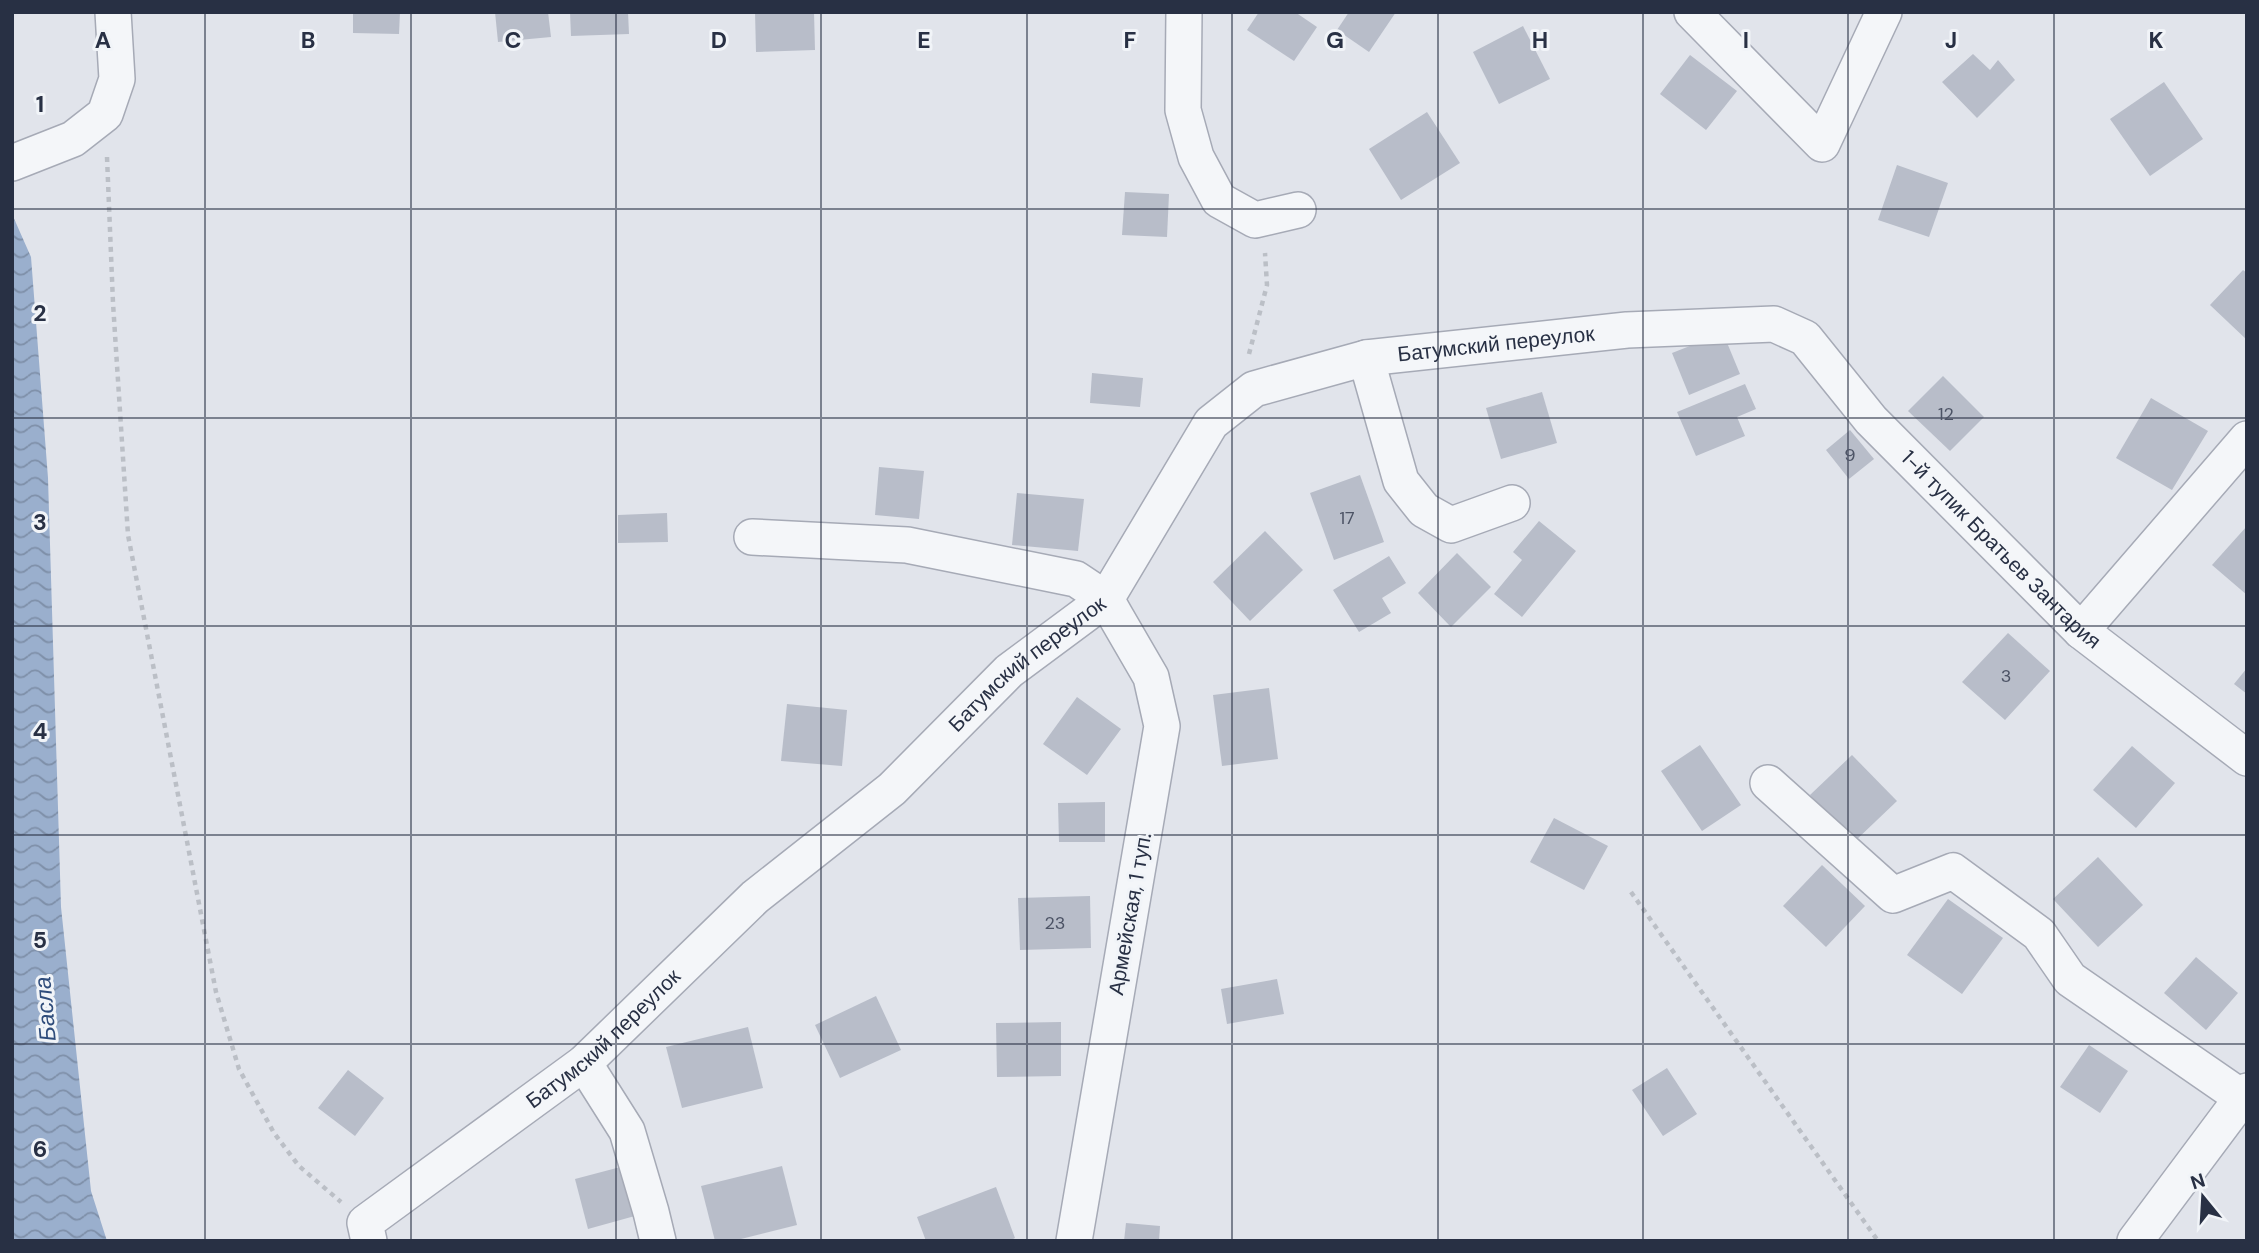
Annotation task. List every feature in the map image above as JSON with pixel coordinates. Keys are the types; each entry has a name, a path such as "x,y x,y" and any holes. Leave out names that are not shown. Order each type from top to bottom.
{"street":[{"path":"12,163 73,139 105,114 117,79 113,12"},
{"path":"1184,12 1183,110 1196,157 1219,200 1255,219 1298,210"},
{"path":"1692,12 1822,144 1884,12"},
{"name":"Батумский переулок","path":"367,1232 584,1063 755,897 892,789 1009,671 1106,599 1211,424 1254,389 1366,358 1627,330 1774,324"},
{"name":"1-й тупик Братьев Зантария","path":"1774,324 1805,338 1871,419 2081,631 2247,758"},
{"path":"1366,358 1401,481 1424,510 1451,525 1512,503"},
{"path":"2081,631 2247,439"},
{"path":"752,537 907,545 1076,579 1106,599"},
{"name":"Армейская, 1 туп.","path":"1074,1241 1162,726 1151,677 1106,599"},
{"path":"1768,783 1893,895 1953,871 2039,933 2070,979 2244,1094 2135,1241"},
{"path":"584,1063 627,1131 658,1241"}],"path":[{"path":"105,114 113,303 128,535 216,992 239,1069 274,1133 299,1166 367,1232"},
{"path":"1254,389 1249,351 1267,285 1265,248 1255,219"},
{"path":"1631,892 1878,1241"}],"water":[{"name":"Басла","path":"12,214 31,257 48,478 61,907 91,1191 107,1241 12,1241"}],"building":[{"path":"353,12 400,12 399,34 353,33"},
{"path":"495,12 548,12 551,37 498,42"},
{"path":"570,12 628,12 629,34 571,36"},
{"path":"755,12 814,12 815,50 756,52"},
{"path":"1259,12 1295,12 1317,27 1294,61 1247,30"},
{"path":"1349,12 1396,12 1369,52 1337,30"},
{"path":"1523,26 1550,79 1499,104 1473,52"},
{"path":"1973,54 1990,70 1998,60 2015,80 1977,118 1942,82"},
{"path":"1690,55 1737,91 1706,130 1660,94"},
{"path":"2164,82 2203,139 2150,176 2110,119"},
{"path":"1427,112 1460,163 1401,200 1369,149"},
{"path":"1897,165 1948,183 1929,237 1878,220"},
{"path":"1125,192 1169,194 1167,237 1122,235"},
{"path":"2243,270 2247,273 2247,340 2210,305"},
{"path":"1723,333 1740,374 1689,395 1672,353"},
{"path":"1092,373 1143,378 1140,407 1090,403"},
{"path":"1943,376 1984,417 1950,451 1908,411"},
{"path":"1745,384 1756,409 1737,417 1745,436 1696,456 1677,412"},
{"path":"1542,392 1557,443 1501,459 1486,408"},
{"path":"2151,398 2208,431 2172,490 2116,458"},
{"path":"1850,430 1874,459 1849,479 1826,450"},
{"path":"879,467 924,471 919,519 875,515"},
{"path":"1360,475 1384,542 1334,560 1310,493"},
{"path":"1017,493 1084,499 1078,551 1012,545"},
{"path":"667,513 668,542 618,543 618,515"},
{"path":"1539,521 1576,551 1522,617 1494,594 1522,560 1513,552"},
{"path":"2247,526 2247,595 2212,565"},
{"path":"1265,531 1303,570 1250,621 1213,582"},
{"path":"1457,553 1491,587 1451,627 1418,593"},
{"path":"1389,556 1406,583 1382,598 1391,613 1359,632 1333,590"},
{"path":"2008,633 2050,671 2005,720 1962,682"},
{"path":"2247,668 2247,694 2234,684"},
{"path":"1269,688 1278,759 1222,766 1213,695"},
{"path":"1077,697 1121,729 1087,775 1043,744"},
{"path":"787,704 847,710 842,766 781,761"},
{"path":"1700,745 1741,805 1702,831 1661,771"},
{"path":"2132,746 2175,783 2136,828 2093,790"},
{"path":"1852,755 1897,801 1854,842 1810,795"},
{"path":"1105,802 1105,842 1059,842 1058,803"},
{"path":"1554,818 1608,846 1584,890 1530,862"},
{"path":"2098,857 2143,905 2098,947 2053,899"},
{"path":"1822,865 1865,906 1826,947 1783,906"},
{"path":"1090,896 1091,948 1020,950 1018,898"},
{"path":"1948,899 2003,938 1962,994 1907,955"},
{"path":"2196,957 2238,993 2206,1030 2164,993"},
{"path":"1277,979 1284,1014 1227,1024 1221,989"},
{"path":"876,996 901,1050 840,1078 815,1025"},
{"path":"1061,1022 1061,1076 997,1077 996,1023"},
{"path":"748,1027 763,1088 682,1108 666,1047"},
{"path":"2089,1045 2128,1071 2100,1113 2060,1087"},
{"path":"1667,1068 1697,1114 1663,1136 1632,1090"},
{"path":"348,1070 384,1098 355,1136 318,1108"},
{"path":"628,1165 642,1214 588,1229 575,1179"},
{"path":"782,1166 797,1225 733,1241 715,1241 701,1186"},
{"path":"996,1187 1015,1238 1009,1241 926,1241 917,1217"},
{"path":"1126,1223 1160,1226 1159,1241 1124,1241"}]}
